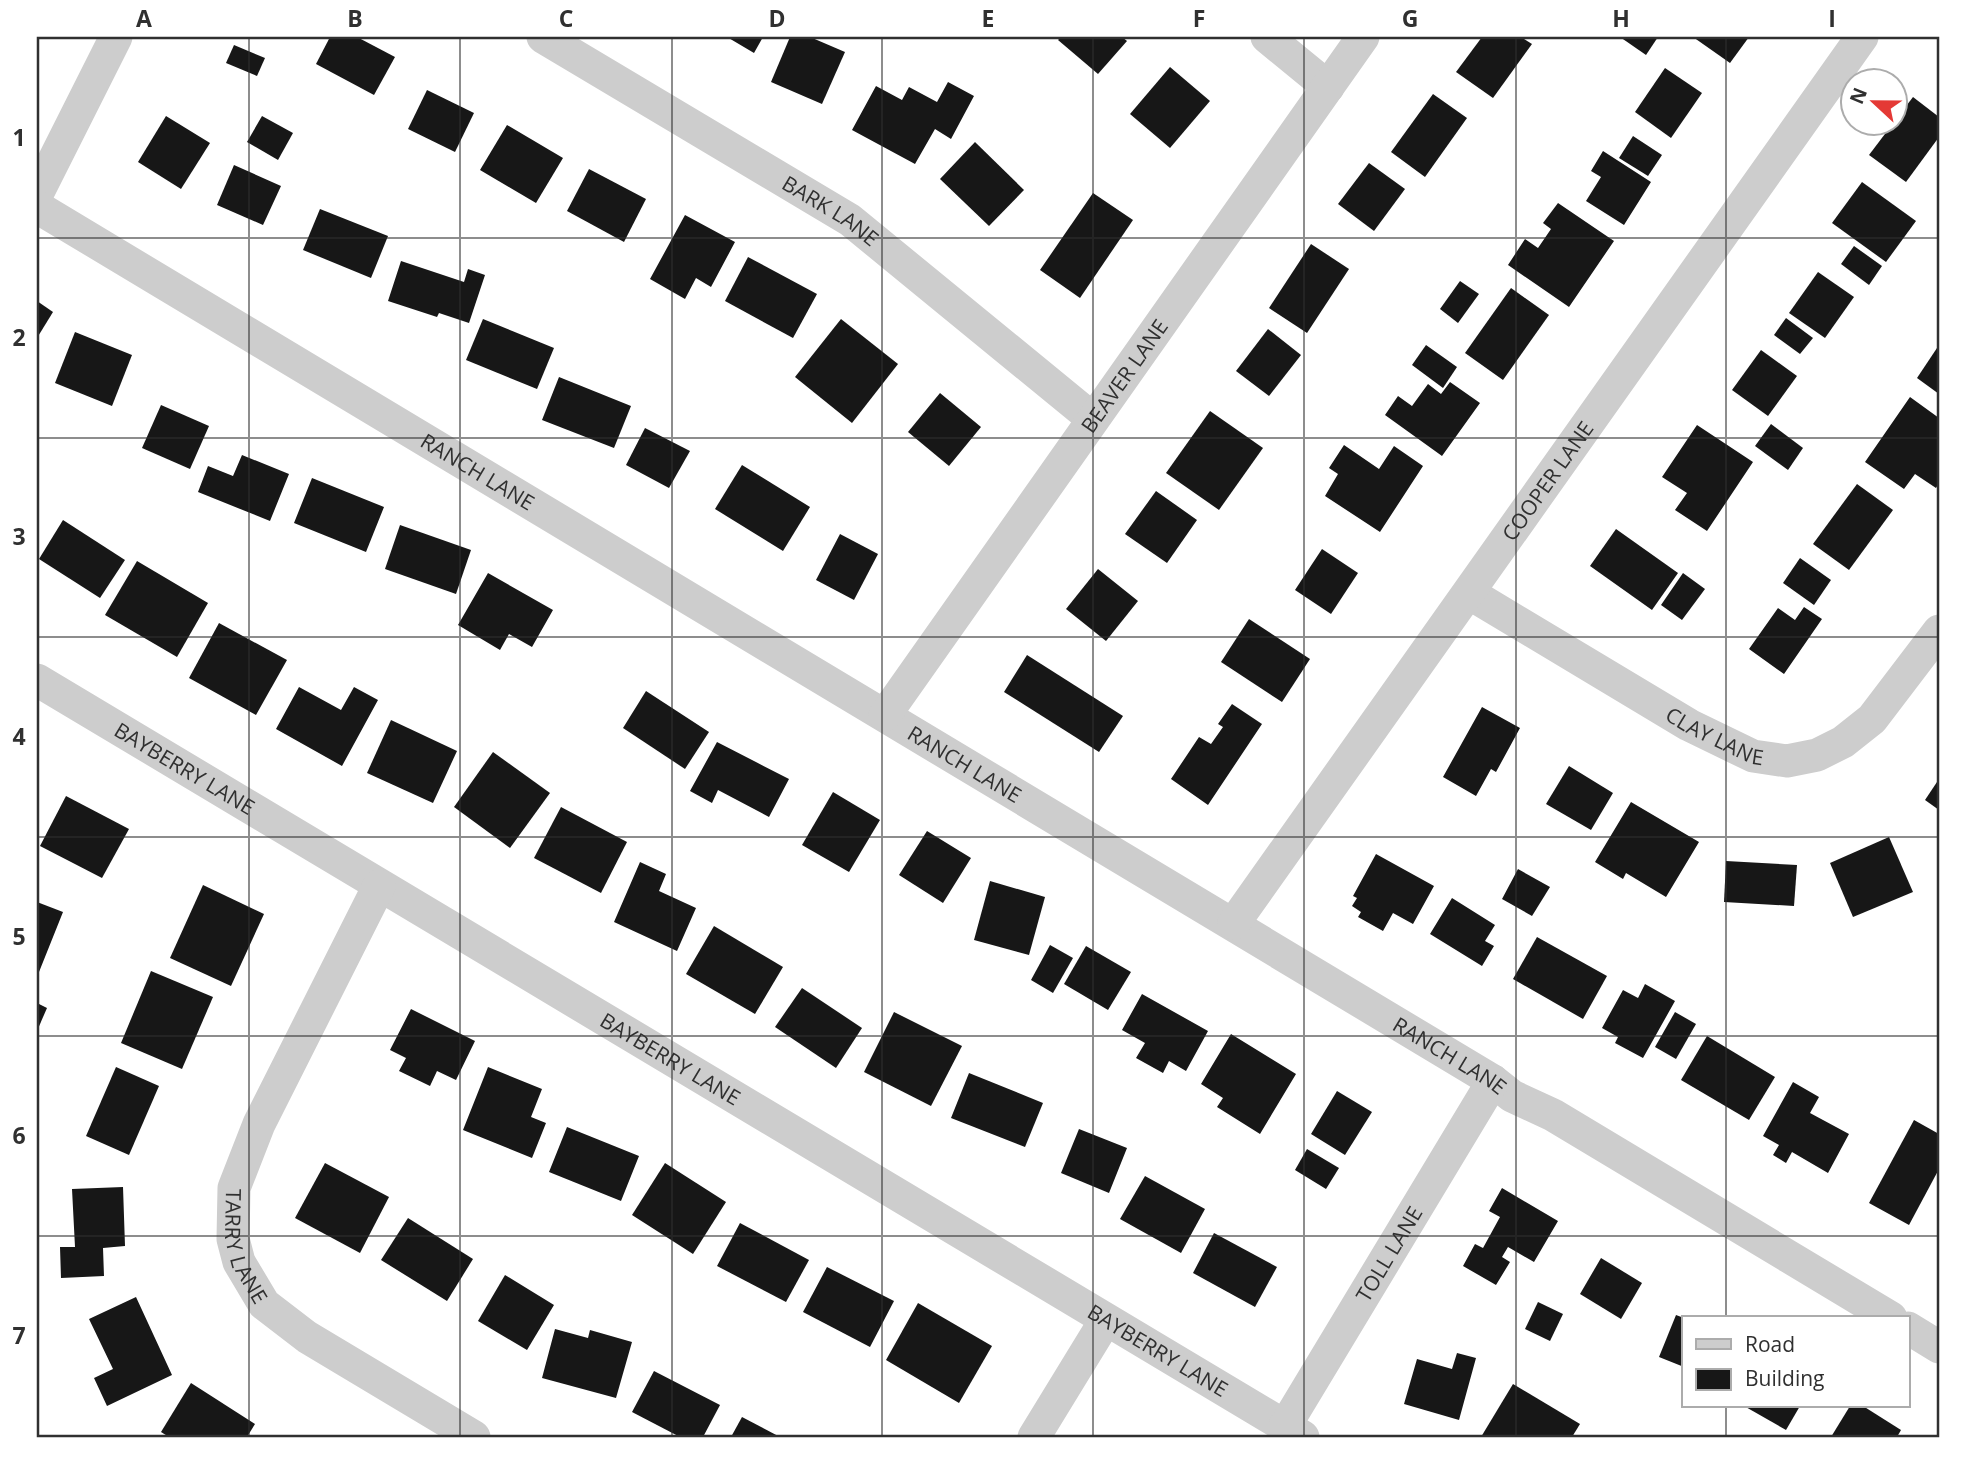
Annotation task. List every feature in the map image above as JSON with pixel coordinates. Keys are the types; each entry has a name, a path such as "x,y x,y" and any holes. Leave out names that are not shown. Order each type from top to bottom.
{"street":[{"path":"37,194 116,37"},
{"name":"BARK LANE","path":"543,37 850,220 1093,419"},
{"path":"1267,37 1328,87"},
{"name":"BEAVER LANE","path":"885,715 1363,37"},
{"name":"COOPER LANE","path":"1234,923 1861,37"},
{"name":"RANCH LANE","path":"37,207 1234,923 1493,1081 1512,1096 1553,1115 1888,1316"},
{"name":"CLAY LANE","path":"1469,593 1689,725 1754,757 1787,761 1817,755 1843,742 1872,719 1939,631"},
{"name":"BAYBERRY LANE","path":"37,680 1294,1432"},
{"name":"TARRY LANE","path":"379,886 259,1124 234,1188 233,1239 239,1262 264,1304 307,1337 474,1437"},
{"name":"TOLL LANE","path":"1294,1432 1493,1081"},
{"path":"1034,1437 1105,1321"}],"building":[{"path":"330,37 357,37 395,57 374,95 316,64"},
{"path":"727,37 763,37 754,53"},
{"path":"790,37 810,37 845,52 822,104 771,82"},
{"path":"1061,37 1122,37 1127,41 1098,74 1058,40"},
{"path":"1482,37 1521,37 1532,44 1493,98 1456,72"},
{"path":"1620,37 1658,37 1646,55"},
{"path":"1693,37 1749,37 1730,63"},
{"path":"234,45 265,58 257,76 226,63"},
{"path":"1170,67 1210,101 1170,148 1130,114"},
{"path":"1665,68 1702,93 1671,138 1635,112"},
{"path":"948,82 974,96 951,139 935,129 915,164 852,130 876,86 902,100 909,87 937,102"},
{"path":"427,90 474,113 455,152 408,129"},
{"path":"1433,94 1467,118 1425,177 1391,152"},
{"path":"1913,97 1939,117 1939,137 1906,182 1869,155 1883,136 1910,136 1910,101"},
{"path":"166,116 210,143 181,189 138,162"},
{"path":"262,116 293,133 278,160 247,142"},
{"path":"507,125 563,158 536,203 480,170"},
{"path":"1633,136 1662,155 1648,176 1619,158"},
{"path":"975,142 1024,190 989,226 940,179"},
{"path":"1603,151 1651,182 1624,225 1586,201 1601,177 1591,171"},
{"path":"1369,163 1405,189 1374,231 1338,204"},
{"path":"234,165 281,186 263,225 217,205"},
{"path":"589,169 646,199 624,242 567,211"},
{"path":"1862,182 1916,221 1886,262 1832,223"},
{"path":"1093,193 1133,220 1080,298 1040,270"},
{"path":"1558,203 1614,241 1569,307 1508,265 1525,239 1538,248 1551,229 1543,223"},
{"path":"320,209 388,236 371,278 303,250"},
{"path":"685,215 735,242 711,287 696,278 685,299 650,279"},
{"path":"1311,244 1349,269 1307,333 1269,308"},
{"path":"1854,246 1882,266 1869,285 1841,264"},
{"path":"748,257 817,294 793,338 725,301"},
{"path":"401,261 464,282 468,269 485,275 469,323 439,313 437,317 388,301"},
{"path":"1818,272 1854,297 1825,338 1789,313"},
{"path":"1460,281 1479,294 1458,323 1440,309"},
{"path":"1511,288 1549,315 1503,380 1465,353"},
{"path":"37,301 53,312 37,338"},
{"path":"1786,318 1813,338 1800,354 1774,335"},
{"path":"483,319 554,348 537,389 466,360"},
{"path":"841,319 898,364 852,423 795,377"},
{"path":"1268,329 1301,355 1269,396 1236,371"},
{"path":"75,332 132,355 112,406 55,383"},
{"path":"1426,345 1457,367 1443,388 1412,365"},
{"path":"1939,345 1939,394 1917,378"},
{"path":"1761,350 1797,376 1768,416 1732,390"},
{"path":"559,377 631,406 614,448 542,420"},
{"path":"1450,382 1480,403 1442,456 1385,415 1398,396 1412,406 1428,384 1441,394"},
{"path":"940,393 981,427 949,466 908,432"},
{"path":"1910,397 1939,418 1939,483 1936,488 1915,474 1904,489 1865,462"},
{"path":"161,405 209,426 190,469 142,448"},
{"path":"1210,411 1263,448 1219,510 1166,473"},
{"path":"1771,424 1803,448 1788,470 1755,446"},
{"path":"1697,425 1753,462 1707,531 1675,510 1687,493 1662,477"},
{"path":"645,428 690,451 669,488 626,465"},
{"path":"1344,445 1379,469 1394,446 1423,466 1380,532 1325,496 1338,474 1329,468"},
{"path":"242,455 289,474 270,521 198,492 208,466 233,476"},
{"path":"742,465 810,507 783,551 715,509"},
{"path":"312,478 384,507 366,552 294,523"},
{"path":"1857,484 1893,510 1849,570 1813,544"},
{"path":"1156,491 1197,520 1167,563 1125,534"},
{"path":"63,520 125,560 100,598 39,559"},
{"path":"400,525 471,550 456,594 385,569"},
{"path":"1616,529 1678,573 1652,610 1590,566"},
{"path":"840,534 878,554 854,600 816,580"},
{"path":"1322,549 1358,573 1331,614 1295,590"},
{"path":"1800,558 1831,580 1814,605 1783,583"},
{"path":"137,561 208,603 177,657 105,615"},
{"path":"1098,569 1138,601 1106,641 1066,609"},
{"path":"488,573 553,610 532,647 509,634 500,650 458,625"},
{"path":"1683,573 1705,589 1682,620 1661,605"},
{"path":"1804,607 1822,619 1784,674 1749,649 1778,608 1795,620"},
{"path":"1249,619 1310,659 1282,702 1221,662"},
{"path":"219,623 287,660 256,715 189,678"},
{"path":"1027,655 1123,716 1099,752 1004,692"},
{"path":"299,687 341,710 354,687 378,700 342,766 276,729"},
{"path":"646,691 709,732 685,769 623,728"},
{"path":"1232,704 1262,724 1208,805 1171,779 1199,737 1211,744 1223,727 1218,724"},
{"path":"1482,707 1520,728 1496,772 1491,769 1476,796 1443,777"},
{"path":"391,720 457,751 433,803 367,773"},
{"path":"717,742 789,779 769,817 718,790 712,803 690,791"},
{"path":"493,752 550,793 510,848 454,807"},
{"path":"1569,766 1613,793 1591,830 1546,804"},
{"path":"1939,779 1939,810 1925,800"},
{"path":"833,792 880,820 849,872 802,845"},
{"path":"66,796 129,829 102,878 40,846"},
{"path":"1631,802 1699,842 1666,897 1626,873 1623,879 1595,862"},
{"path":"561,807 627,842 601,893 534,858"},
{"path":"927,831 971,858 943,903 899,875"},
{"path":"1889,837 1913,892 1853,917 1830,863"},
{"path":"1376,854 1434,886 1413,924 1393,913 1383,931 1358,917 1361,912 1352,906 1357,898 1353,896"},
{"path":"1726,861 1797,865 1794,906 1724,902"},
{"path":"640,862 666,874 659,891 696,908 677,951 614,922"},
{"path":"1518,869 1550,887 1532,916 1502,899"},
{"path":"990,881 1045,897 1029,955 974,940"},
{"path":"203,885 264,914 231,986 170,958"},
{"path":"1452,898 1495,925 1485,941 1494,946 1482,966 1430,934"},
{"path":"37,902 63,912 37,977"},
{"path":"714,926 783,967 755,1014 686,974"},
{"path":"1537,937 1607,976 1583,1019 1513,979"},
{"path":"1050,945 1073,958 1053,993 1031,980"},
{"path":"1086,946 1131,972 1108,1010 1064,984"},
{"path":"151,971 213,997 182,1069 121,1043"},
{"path":"1645,984 1675,1001 1643,1058 1615,1043 1618,1037 1602,1028 1623,990 1638,998"},
{"path":"802,988 862,1028 836,1068 775,1027"},
{"path":"1142,994 1208,1031 1186,1071 1169,1061 1163,1073 1136,1058 1145,1043 1122,1030"},
{"path":"37,1003 47,1008 37,1031"},
{"path":"411,1009 475,1041 456,1080 437,1071 430,1086 399,1071 406,1058 390,1050"},
{"path":"894,1012 962,1046 931,1106 864,1072"},
{"path":"1675,1012 1696,1024 1676,1059 1655,1047"},
{"path":"1231,1034 1296,1074 1260,1134 1217,1107 1223,1098 1201,1084"},
{"path":"1707,1036 1775,1077 1749,1120 1681,1080"},
{"path":"116,1067 159,1086 129,1155 86,1136"},
{"path":"488,1067 542,1089 531,1117 546,1123 532,1158 463,1130"},
{"path":"969,1073 1043,1103 1025,1147 951,1118"},
{"path":"1793,1082 1819,1097 1810,1113 1849,1134 1828,1173 1792,1152 1786,1163 1773,1155 1779,1145 1763,1136"},
{"path":"1337,1091 1372,1112 1345,1155 1311,1134"},
{"path":"1914,1120 1939,1134 1939,1169 1909,1225 1869,1203"},
{"path":"567,1127 639,1156 621,1201 549,1172"},
{"path":"1079,1129 1127,1148 1109,1193 1061,1173"},
{"path":"1307,1149 1339,1168 1326,1189 1295,1170"},
{"path":"325,1163 389,1197 360,1253 295,1218"},
{"path":"665,1163 726,1202 693,1254 632,1215"},
{"path":"1145,1176 1205,1209 1181,1253 1120,1219"},
{"path":"123,1187 125,1246 103,1248 104,1276 61,1278 60,1247 75,1247 72,1189"},
{"path":"1502,1188 1558,1221 1534,1262 1508,1247 1502,1257 1510,1262 1496,1285 1463,1266 1475,1244 1483,1248 1500,1217 1489,1211"},
{"path":"408,1218 473,1259 447,1301 381,1260"},
{"path":"740,1223 809,1260 786,1302 717,1266"},
{"path":"1214,1233 1277,1267 1255,1307 1193,1273"},
{"path":"1601,1258 1642,1283 1621,1319 1580,1294"},
{"path":"827,1267 894,1301 870,1347 803,1312"},
{"path":"505,1275 554,1305 527,1350 478,1321"},
{"path":"136,1297 172,1375 107,1406 94,1378 113,1369 89,1319"},
{"path":"1538,1302 1563,1314 1550,1341 1525,1329"},
{"path":"918,1303 992,1346 959,1403 886,1360"},
{"path":"1676,1315 1682,1317 1682,1366 1659,1357"},
{"path":"555,1329 588,1338 590,1330 632,1342 616,1398 542,1378"},
{"path":"1457,1353 1476,1358 1459,1420 1404,1404 1417,1359 1452,1369"},
{"path":"654,1371 720,1405 703,1437 680,1437 632,1412"},
{"path":"191,1383 255,1424 247,1437 169,1437 161,1432"},
{"path":"1513,1384 1580,1424 1572,1437 1481,1437"},
{"path":"1748,1408 1799,1408 1786,1430"},
{"path":"1849,1408 1866,1408 1901,1430 1897,1437 1831,1437"},
{"path":"742,1417 780,1437 731,1437"}]}
